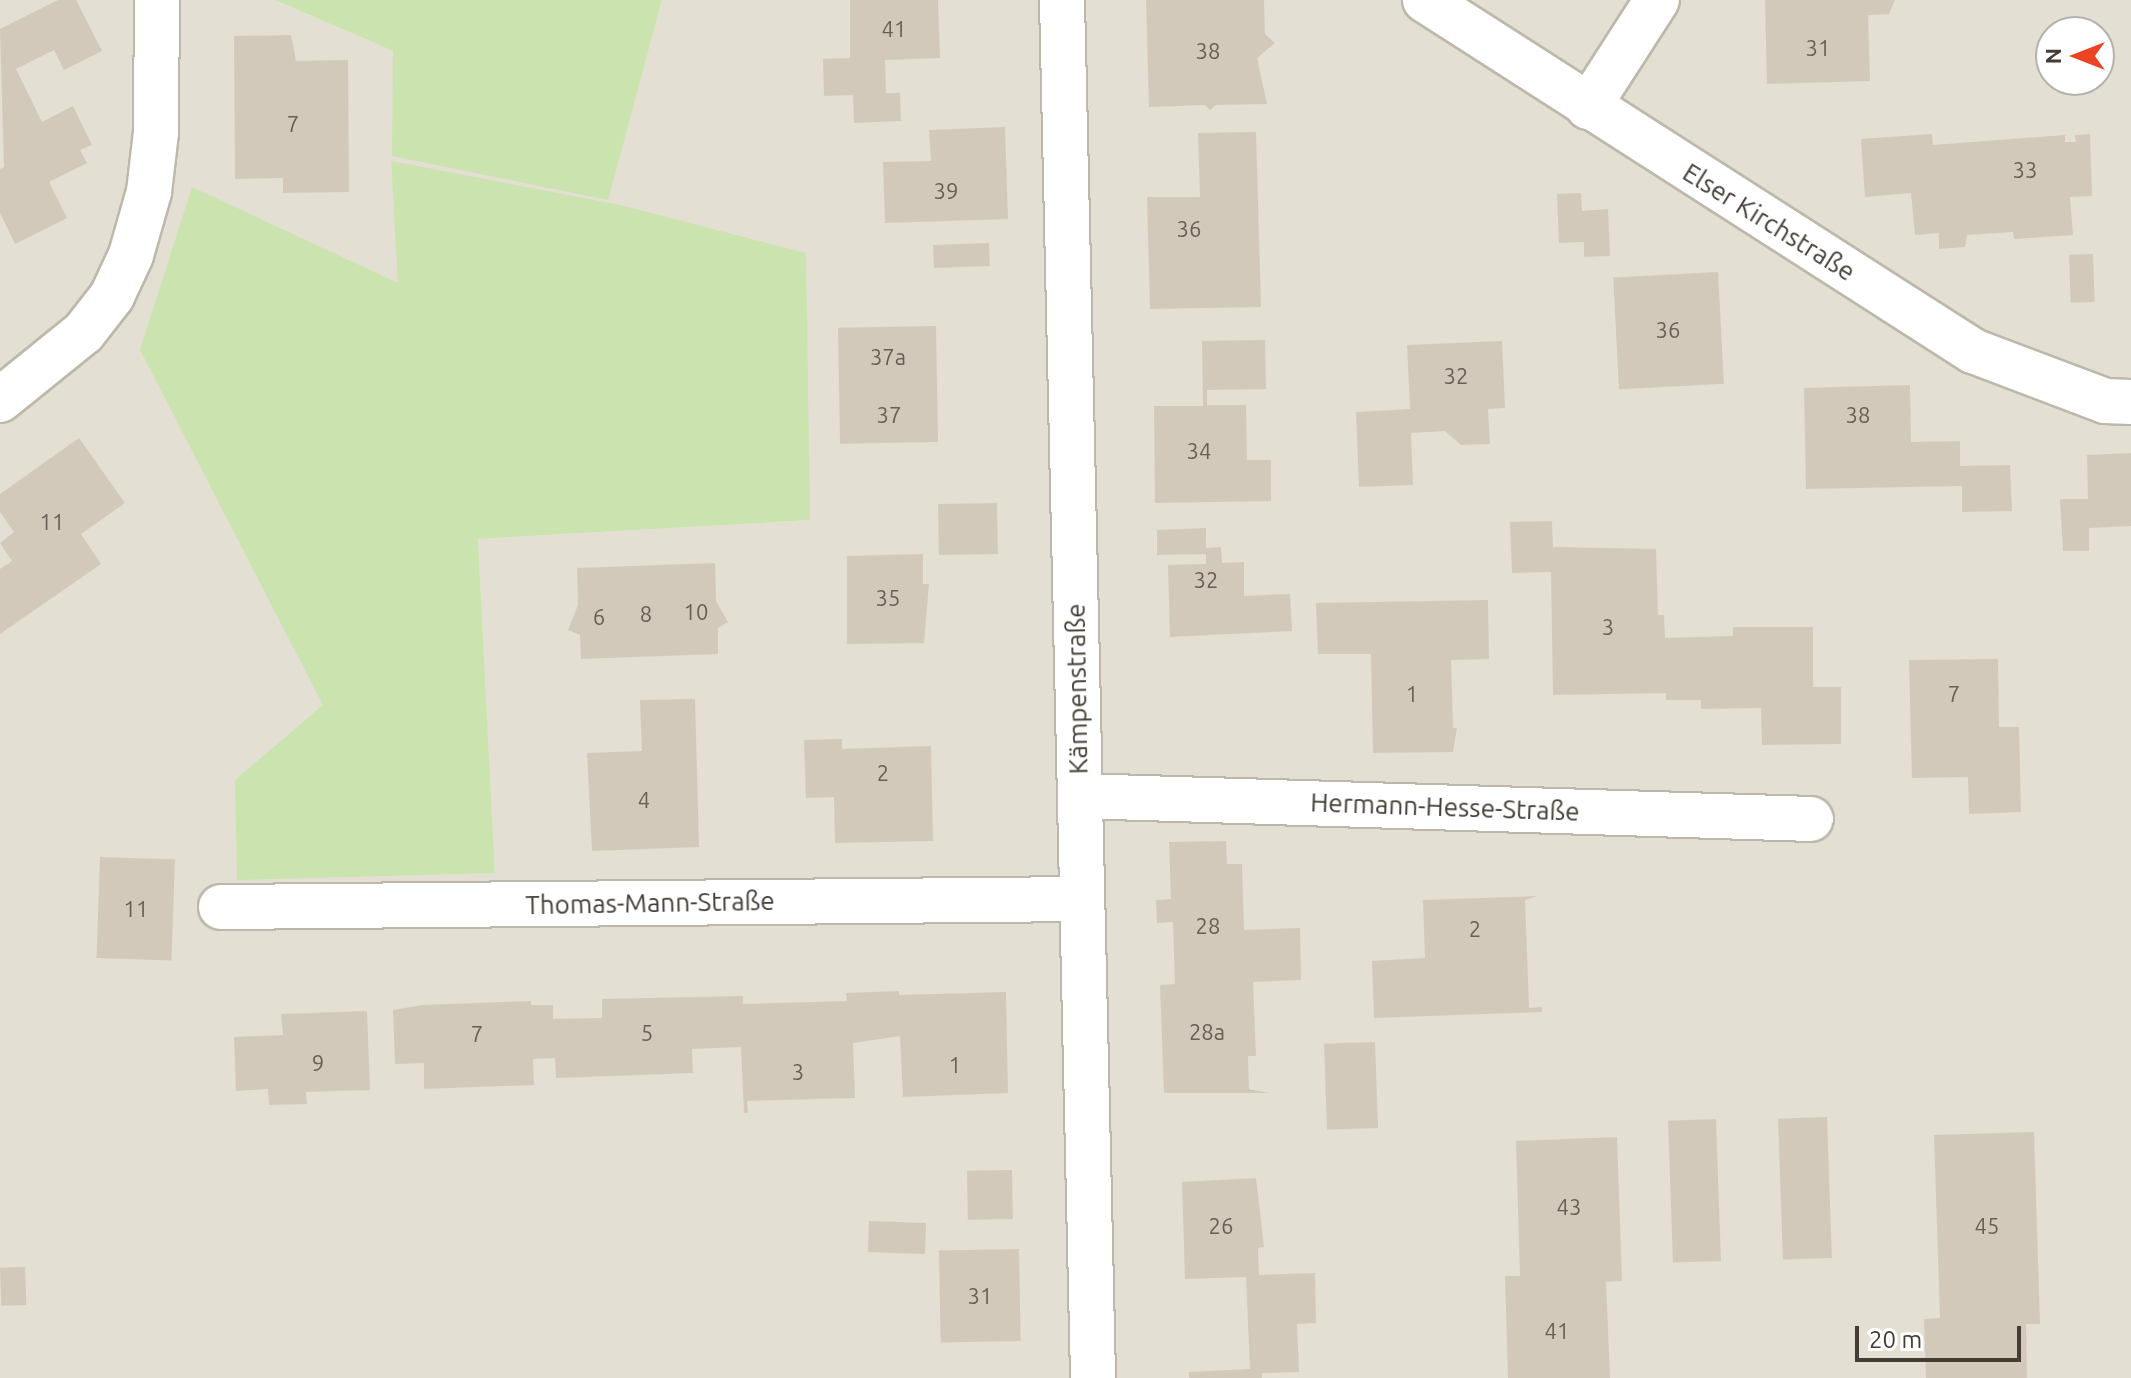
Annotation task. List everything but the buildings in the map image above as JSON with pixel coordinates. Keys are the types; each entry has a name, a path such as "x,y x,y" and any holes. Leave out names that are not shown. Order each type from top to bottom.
{"street":[{"path":"0,400 84,332 112,296 131,255 149,192 156,132 157,0"},
{"name":"Kämpenstraße","path":"1062,0 1093,1378"},
{"name":"Elser Kirchstraße","path":"1425,0 1973,351 2105,401 2131,402"},
{"path":"1588,107 1657,0"},
{"name":"Hermann-Hesse-Straße","path":"1080,796 1811,819"},
{"name":"Thomas-Mann-Straße","path":"221,907 1080,899"}],"shaded area":[{"path":"0,0 275,0 393,51 607,200 662,0 2131,0 2131,1378 0,1378","holes":["391,162 810,520 478,539 495,873 324,705 140,350 399,283"]}],"green space":[{"path":"275,0 662,0 608,200 392,156 393,51"},
{"path":"391,161 620,205 806,253 810,520 478,539 495,873 237,880 235,780 323,705 140,350 192,187 398,283"}]}
